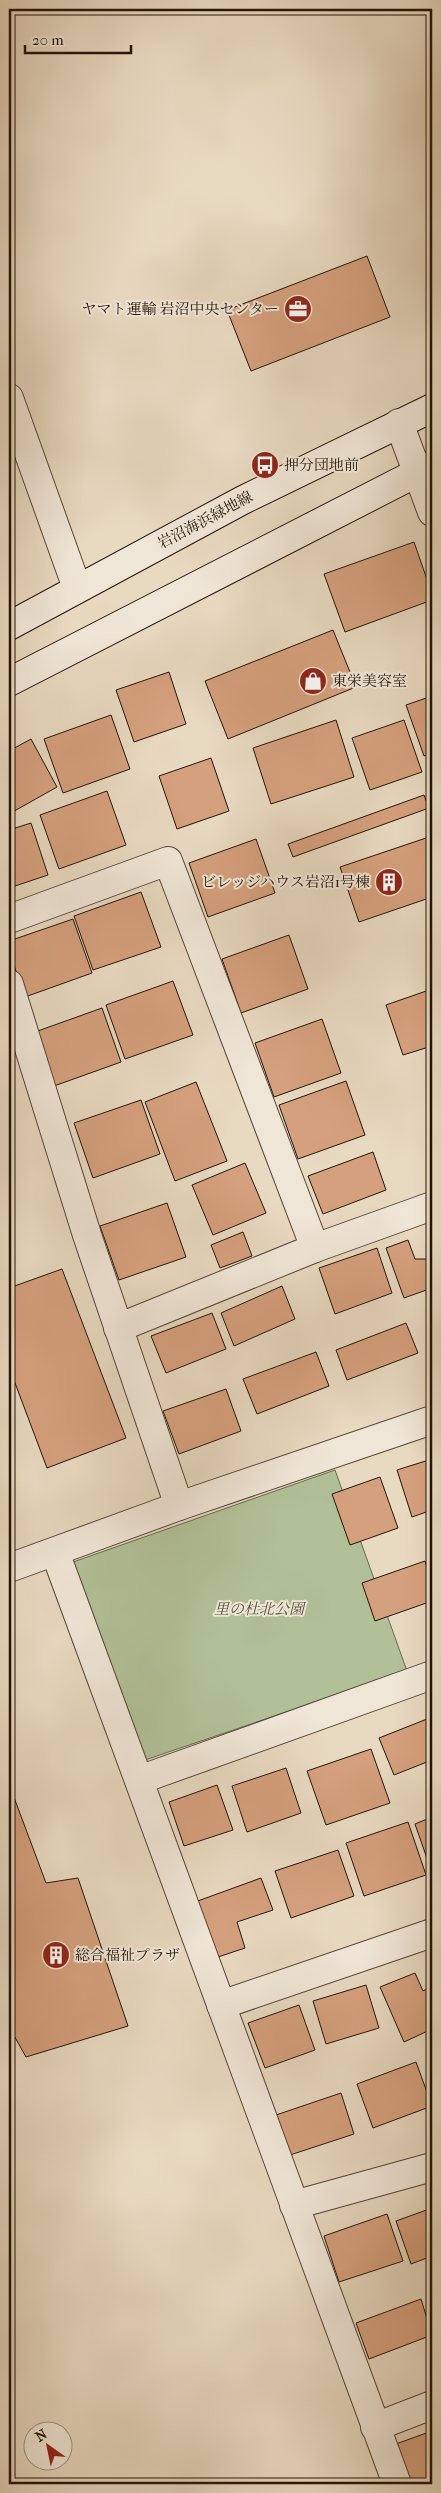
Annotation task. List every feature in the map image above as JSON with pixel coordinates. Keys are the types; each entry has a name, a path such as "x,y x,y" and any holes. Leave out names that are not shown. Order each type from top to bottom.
{"street":[{"path":"9,398 77,588"},
{"name":"岩沼海浜緑地線","path":"9,626 243,500 432,408"},
{"path":"399,423 425,469 432,512"},
{"path":"9,682 425,469"},
{"path":"9,919 168,861 315,1248"},
{"path":"11,999 87,1235 179,1506"},
{"path":"118,1328 315,1248 432,1206"},
{"path":"9,1568 179,1506 432,1420"},
{"path":"55,1552 397,2484"},
{"path":"139,1780 432,1675"},
{"path":"221,2005 432,1933"},
{"path":"294,2205 432,2167"},
{"path":"376,2427 432,2405"}],"green space":[{"name":"里の杜北公園","path":"335,1470 407,1671 145,1760 73,1562"}],"building":[{"path":"367,256 390,317 251,371 227,310"},
{"path":"414,542 432,594 432,600 345,632 324,574"},
{"path":"333,630 356,687 228,739 205,681"},
{"path":"169,672 186,724 134,742 116,690"},
{"path":"432,696 432,753 424,756 406,705"},
{"path":"111,715 130,769 63,793 44,739"},
{"path":"336,720 354,777 271,804 253,748"},
{"path":"404,720 422,772 370,790 352,738"},
{"path":"31,739 57,787 9,814 9,751"},
{"path":"211,758 229,811 177,829 159,776"},
{"path":"107,791 126,845 59,869 40,815"},
{"path":"424,795 429,808 293,857 288,844"},
{"path":"31,823 48,875 9,888 9,830"},
{"name":"ビレッジハウス岩沼1号棟","path":"432,836 432,897 359,922 340,867"},
{"path":"256,839 275,893 208,917 189,863"},
{"path":"141,892 161,947 93,970 74,916"},
{"path":"73,919 92,973 25,997 9,951 9,941"},
{"path":"289,935 308,989 241,1013 222,959"},
{"path":"173,981 193,1035 125,1059 106,1005"},
{"path":"432,989 432,1046 403,1055 386,1005"},
{"path":"102,1008 121,1062 54,1086 35,1032"},
{"path":"322,1019 341,1073 274,1097 255,1043"},
{"path":"346,1081 365,1135 298,1159 279,1105"},
{"path":"196,1082 227,1161 175,1181 145,1102"},
{"path":"141,1100 160,1154 93,1178 74,1123"},
{"path":"373,1152 386,1190 323,1214 308,1176"},
{"path":"245,1163 266,1213 213,1235 192,1185"},
{"path":"167,1203 186,1257 119,1280 100,1226"},
{"path":"243,1232 252,1256 220,1268 211,1245"},
{"path":"408,1240 415,1259 432,1259 432,1288 404,1298 386,1248"},
{"path":"377,1248 392,1293 335,1314 319,1268"},
{"path":"62,1269 126,1438 47,1468 9,1367 9,1288"},
{"path":"282,1286 295,1319 234,1346 221,1313"},
{"path":"212,1313 226,1349 166,1373 151,1336"},
{"path":"406,1323 418,1353 347,1380 336,1350"},
{"path":"316,1352 329,1386 257,1414 243,1379"},
{"path":"226,1389 241,1431 179,1454 163,1411"},
{"path":"432,1459 432,1510 412,1517 397,1470"},
{"path":"380,1477 398,1528 350,1545 332,1494"},
{"path":"425,1561 432,1584 432,1601 375,1621 362,1583"},
{"path":"432,1717 432,1760 394,1775 379,1738"},
{"path":"371,1749 390,1803 326,1825 307,1771"},
{"path":"286,1768 301,1813 247,1832 232,1786"},
{"name":"総合福祉プラザ","path":"9,1784 46,1883 78,1878 128,2026 26,2057 12,2032 9,2032"},
{"path":"217,1785 233,1830 184,1846 169,1802"},
{"path":"432,1817 432,1867 430,1867 415,1824"},
{"path":"408,1822 426,1875 364,1896 346,1843"},
{"path":"338,1850 354,1896 291,1918 275,1871"},
{"path":"261,1878 273,1910 237,1922 245,1948 215,1958 195,1902"},
{"path":"415,1973 423,1991 432,1986 432,2029 404,2042 380,1987"},
{"path":"366,1985 379,2028 326,2044 313,2001"},
{"path":"299,2005 315,2050 265,2068 248,2023"},
{"path":"416,2062 432,2106 373,2128 357,2084"},
{"path":"341,2093 354,2134 290,2155 276,2115"},
{"path":"432,2208 432,2256 411,2264 396,2221"},
{"path":"387,2214 403,2261 339,2282 324,2236"},
{"path":"421,2299 432,2335 369,2359 356,2323"},
{"path":"432,2431 432,2484 407,2484 393,2445"}],"place":[{"name":"ヤマト運輸 岩沼中央センター","path":"298,309"},
{"name":"押分団地前","path":"265,465"},
{"name":"東栄美容室","path":"313,681"},
{"name":"ビレッジハウス岩沼1号棟","path":"389,882"},
{"name":"総合福祉プラザ","path":"56,1955"}]}
